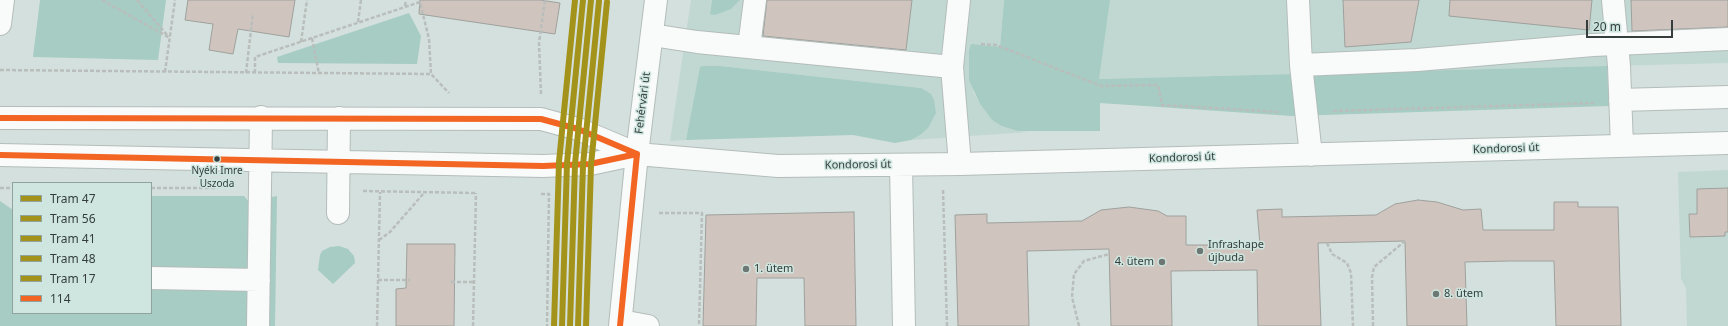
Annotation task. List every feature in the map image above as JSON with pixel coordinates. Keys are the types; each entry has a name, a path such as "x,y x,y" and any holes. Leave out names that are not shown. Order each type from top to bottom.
{"street":[{"path":"0,24 3,0"},
{"name":"Fehérvári út","path":"620,324 637,154 656,0"},
{"path":"749,47 755,0"},
{"path":"959,0 952,67 960,164"},
{"path":"1298,0 1301,65 1311,155"},
{"path":"1613,0 1622,146"},
{"path":"652,35 697,42 952,67"},
{"path":"1301,65 1417,60 1593,45 1728,39"},
{"path":"1620,100 1728,97"},
{"path":"258,326 261,117"},
{"name":"Kondorosi út","path":"0,118 261,117 541,119 578,129 637,154"},
{"path":"338,213 339,118"},
{"name":"Kondorosi út","path":"0,155 543,166 590,164 637,154 778,166 960,164 1728,143"},
{"path":"902,164 904,326"},
{"path":"152,278 258,280"},
{"path":"620,324 648,326"}],"path":[{"path":"102,0 170,38"},
{"path":"137,0 170,38"},
{"path":"166,72 175,0"},
{"path":"301,42 307,0"},
{"path":"358,22 362,0"},
{"path":"405,6 406,0"},
{"path":"541,98 539,43 545,0"},
{"path":"0,70 319,74 430,74 429,39 420,2 256,57 255,73"},
{"path":"246,73 253,13"},
{"path":"312,38 319,74"},
{"path":"0,188 12,188"},
{"path":"152,188 260,188"},
{"path":"943,188 947,326"},
{"path":"338,190 424,193 483,193"},
{"path":"377,326 380,192"},
{"path":"379,240 390,232 424,193"},
{"path":"473,326 476,193"},
{"path":"534,194 548,194 550,222 547,326"},
{"path":"659,212 702,213 699,326"},
{"path":"1373,326 1372,277 1374,267 1405,241"},
{"path":"1328,242 1332,254 1347,263 1351,274 1353,326"},
{"path":"1079,326 1072,297 1074,274 1084,261 1109,254"},
{"path":"378,280 410,280"},
{"path":"451,282 474,282"}],"shaded area":[{"path":"40,0 166,0 158,60 33,57"},
{"path":"691,0 712,0 710,14 730,9 740,0 1004,0 1000,47 973,91 980,104 992,120 1018,131 1029,132 911,140 920,135 921,88 720,66 700,68 686,140 670,141"},
{"path":"712,0 740,0 731,9 715,15 710,14"},
{"path":"1004,0 1110,0 1099,79 1607,66 1609,106 1292,116 1100,103 1100,131 1018,131 1002,126 992,120 980,104 969,80 969,51 971,44 1000,47"},
{"path":"1110,0 1728,0 1728,63 1098,79"},
{"path":"409,13 421,36 417,64 278,63 277,57"},
{"path":"720,66 921,88 931,94 934,100 936,113 928,128 920,135 911,140 895,143 853,135 686,140 700,67"},
{"path":"1728,170 1728,326 1687,326 1686,288 1681,279 1678,172"},
{"name":"Nyéki Imre Uszoda","path":"152,196 244,196 249,202 277,196 275,326 0,326 0,201 12,209 12,314 152,314"},
{"path":"339,246 348,249 354,256 355,263 333,284 318,270 322,251 330,247"}],"building":[{"path":"188,0 295,0 289,37 238,29 233,54 209,50 213,24 185,20"},
{"path":"420,0 540,0 560,3 555,34 419,14"},
{"path":"767,0 912,0 906,50 763,36"},
{"path":"1343,0 1419,0 1411,42 1345,47"},
{"path":"1450,0 1592,0 1589,30 1449,16"},
{"path":"1631,0 1728,0 1728,27 1632,31"},
{"path":"1728,188 1728,232 1725,232 1725,236 1690,237 1689,214 1697,214 1697,189"},
{"path":"1418,200 1437,202 1463,210 1481,209 1483,230 1554,230 1554,202 1578,202 1578,207 1618,207 1621,326 1556,326 1554,261 1509,261 1465,262 1467,326 1407,326 1405,241 1318,243 1321,326 1258,326 1257,270 1171,271 1172,326 1111,326 1109,249 1027,251 1029,326 958,326 955,215 987,214 987,223 1082,221 1101,210 1129,207 1158,211 1167,216 1186,216 1186,245 1260,245 1257,210 1282,209 1282,217 1376,215 1395,204"},
{"name":"1. ütem","path":"854,212 856,326 805,326 804,278 757,278 756,326 703,326 706,215"},
{"path":"407,244 455,244 454,326 396,326 396,289 406,288"}],"tram line":[{"name":"17","path":"554,326 559,162 575,0"},
{"name":"41","path":"562,326 567,163 583,0"},
{"name":"47","path":"570,326 575,164 591,0"},
{"name":"56","path":"578,326 583,165 599,1"},
{"name":"48","path":"586,326 591,165 607,2"}],"transit line":[{"name":"114","path":"0,118 541,119 578,129 637,154"},
{"name":"114","path":"0,155 543,166 590,164 637,154"},
{"name":"114","path":"620,326 637,154"}],"place":[{"name":"Nyéki Imre Uszoda","path":"217,159"},
{"name":"Infrashape újbuda","path":"1200,251"},
{"name":"4. ütem","path":"1162,262"},
{"name":"1. ütem","path":"746,269"},
{"name":"8. ütem","path":"1436,294"}]}
